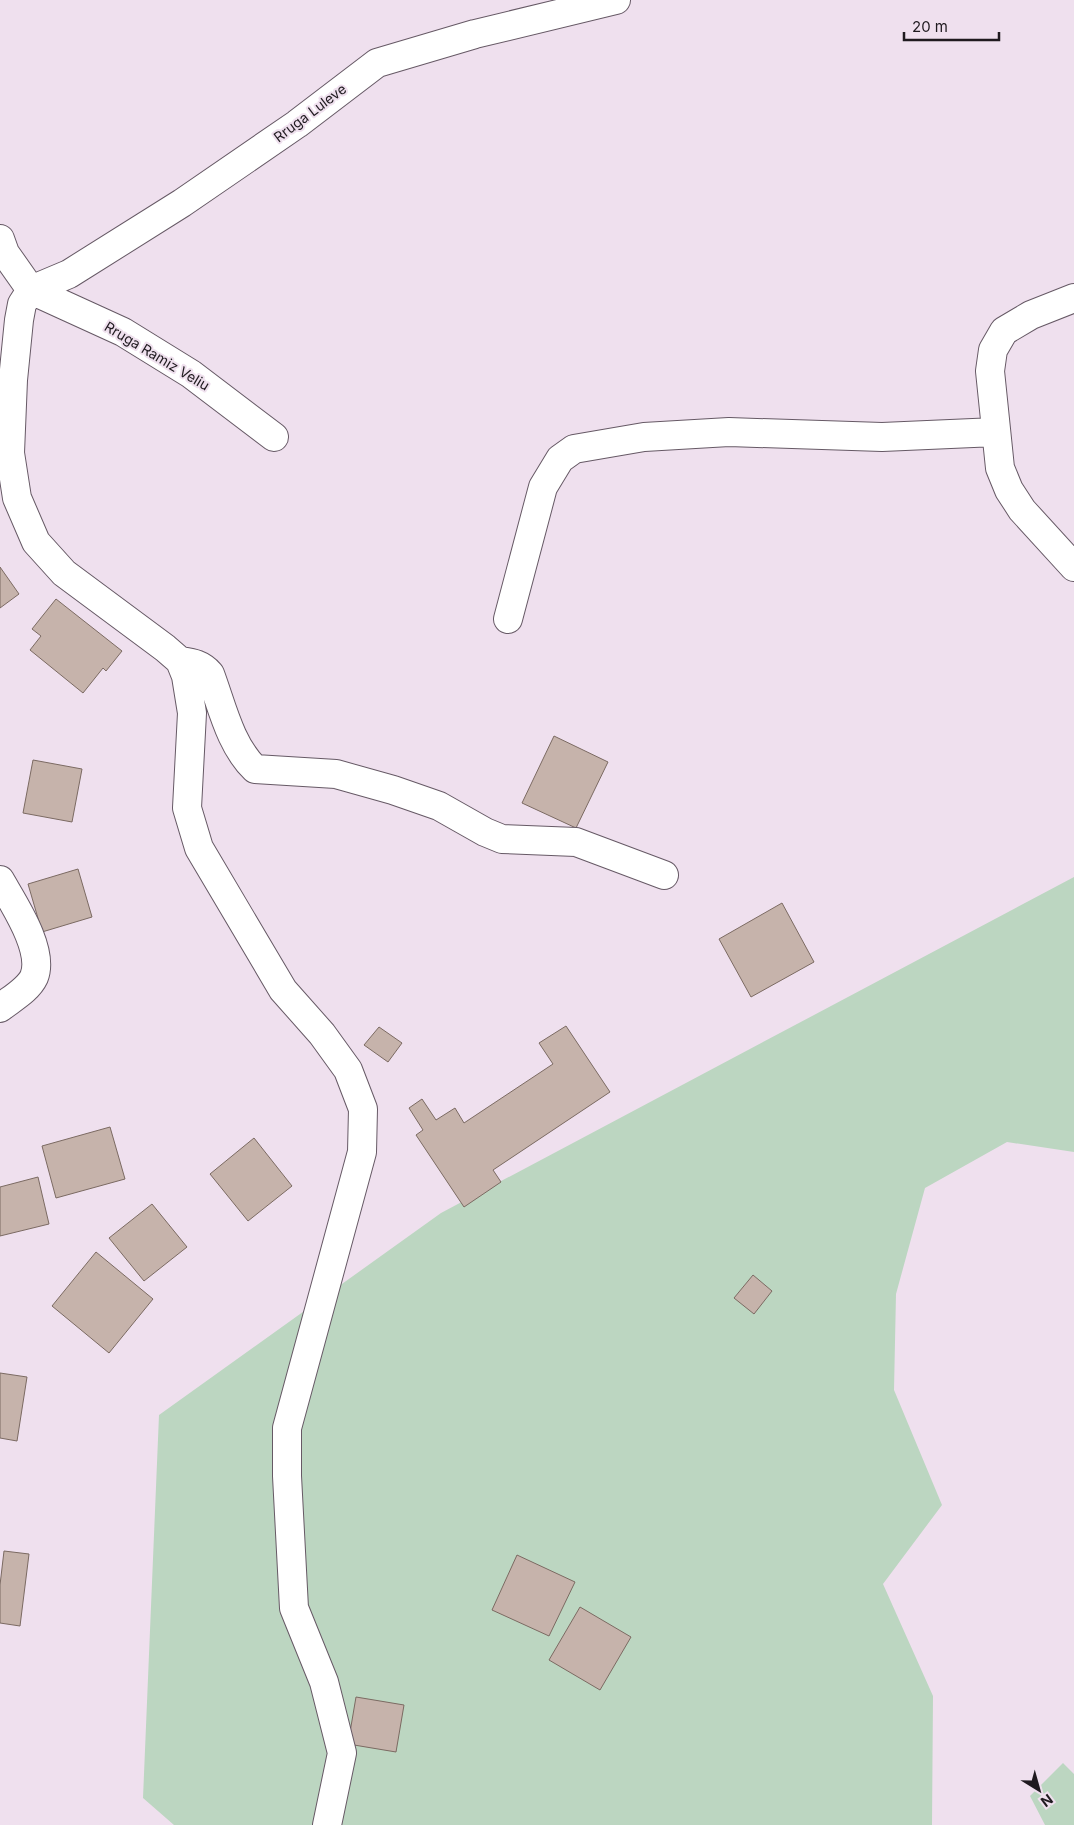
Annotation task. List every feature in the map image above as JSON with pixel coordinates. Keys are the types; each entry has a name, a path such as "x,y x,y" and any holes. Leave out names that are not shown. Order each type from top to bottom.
{"street":[{"name":"Rruga Luleve","path":"31,290 69,274 182,203 297,124 377,63 475,34 616,0"},
{"path":"0,239 5,253 31,290 22,304 20,312 7,391 10,453 17,498 36,542 64,573 180,661 186,676 192,713 187,808 199,848 283,990 322,1034 348,1070 363,1109 362,1152 287,1428 287,1476 294,1608 324,1682 342,1753 327,1825"},
{"name":"Rruga Ramiz Veliu","path":"31,290 123,332 191,374 274,437"},
{"path":"1074,298 1031,315 1004,331 993,350 990,371 1000,468 1009,490 1022,510 1074,566"},
{"path":"508,619 543,487 560,459 574,449 644,437 719,433 882,437 996,432"},
{"path":"180,661 204,667 210,674 231,734 240,751 255,769 336,774 393,790 439,806 485,832 502,839 576,842 664,875"},
{"path":"0,880 28,931 35,952 36,966 34,977 24,989 0,1008"}],"green space":[{"path":"1074,877 1074,1152 1007,1142 925,1188 896,1294 894,1390 942,1505 883,1584 933,1696 932,1825 174,1825 143,1798 159,1415 441,1213"},
{"path":"1063,1763 1074,1774 1074,1825 1045,1825 1030,1796"}],"building":[{"path":"0,567 19,594 0,608"},
{"path":"56,599 122,651 106,671 103,668 83,693 30,650 41,636 32,629"},
{"path":"554,736 608,762 576,828 522,803"},
{"path":"33,760 82,769 72,822 23,813"},
{"path":"78,869 92,917 42,932 28,884"},
{"path":"782,903 814,962 751,997 719,939"},
{"path":"566,1026 610,1092 493,1170 501,1182 464,1207 416,1135 423,1130 409,1108 422,1099 436,1120 455,1108 464,1123 553,1064 539,1043"},
{"path":"379,1027 402,1043 388,1062 364,1045"},
{"path":"110,1127 125,1179 56,1198 42,1146"},
{"path":"254,1138 292,1186 248,1221 210,1174"},
{"path":"38,1177 49,1224 0,1236 0,1187"},
{"path":"152,1204 187,1247 144,1281 109,1238"},
{"path":"96,1252 153,1299 109,1353 52,1306"},
{"path":"753,1275 772,1291 754,1314 734,1298"},
{"path":"0,1373 27,1377 17,1441 0,1438"},
{"path":"4,1551 29,1554 20,1626 0,1623 0,1585"},
{"path":"517,1555 575,1582 549,1636 492,1610"},
{"path":"580,1607 631,1637 600,1690 549,1660"},
{"path":"356,1697 404,1705 396,1752 348,1744"}]}
